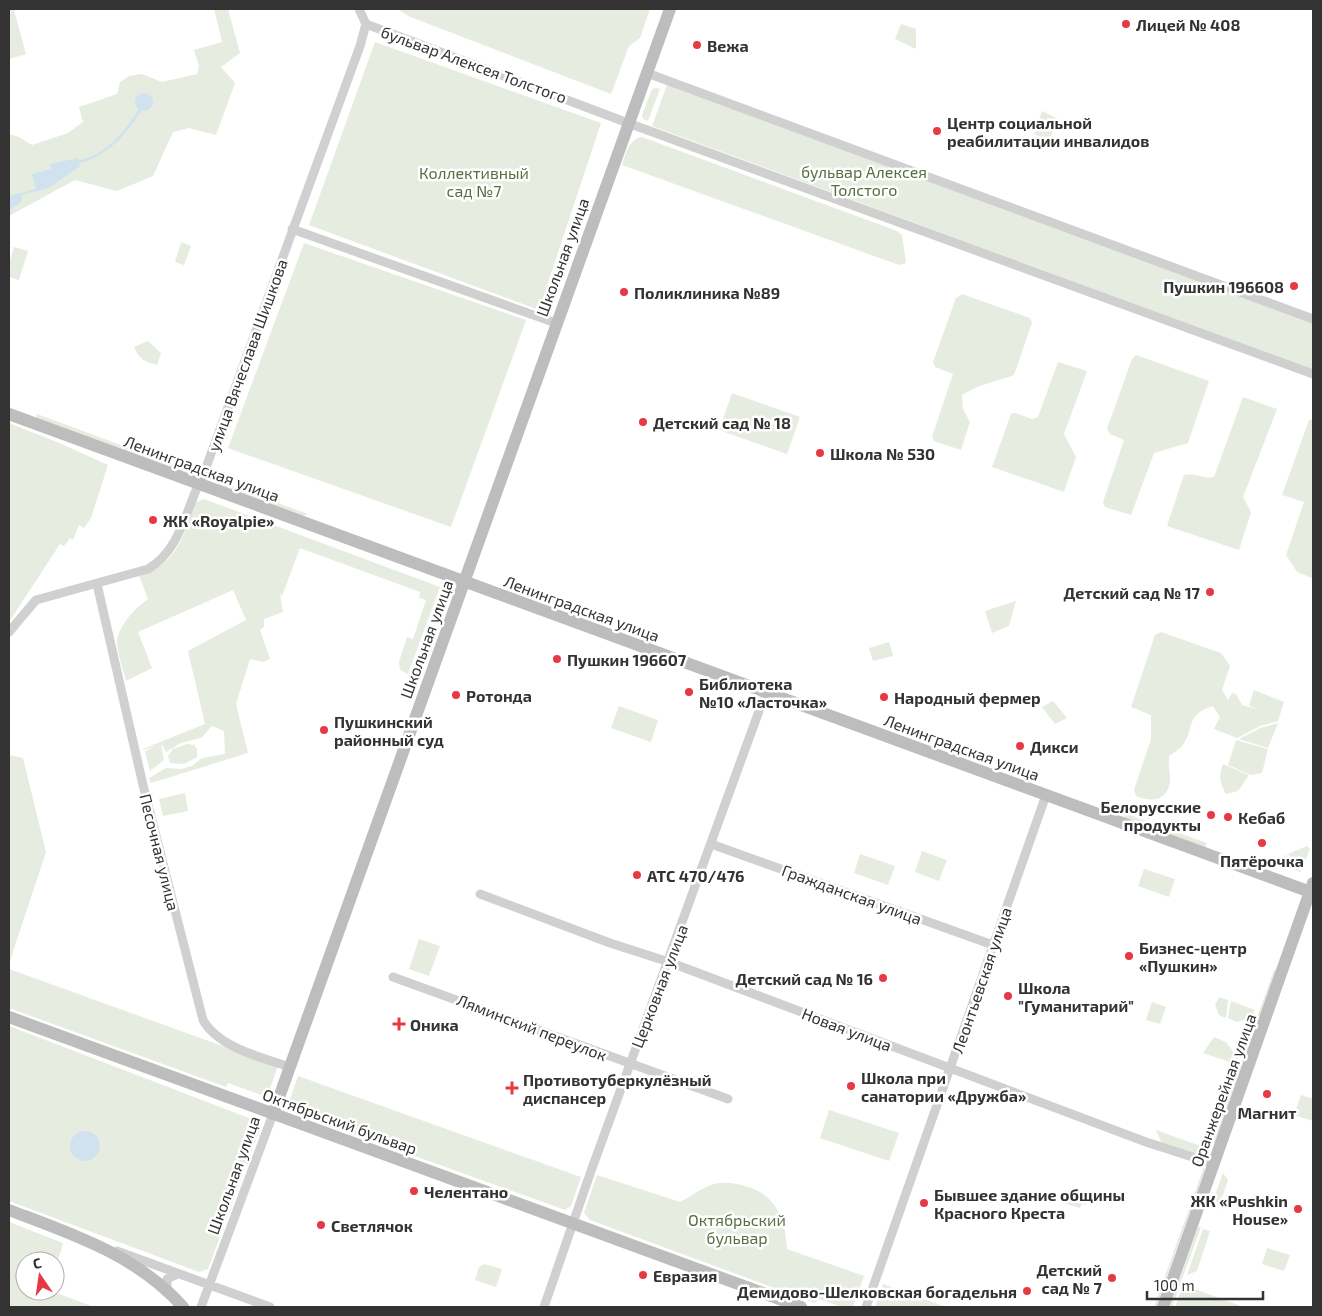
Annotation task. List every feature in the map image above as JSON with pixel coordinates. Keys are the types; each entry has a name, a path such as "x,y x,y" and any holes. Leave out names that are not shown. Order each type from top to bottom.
{"street":[{"path":"359,9 366,24"},
{"name":"Школьная улица","path":"201,1307 290,1067 670,9"},
{"name":"бульвар Алексея Толстого","path":"366,24 628,123 1313,374"},
{"name":"улица Вячеслава Шишкова","path":"9,632 36,600 148,569 160,562 176,539 204,473 334,118 366,24"},
{"path":"647,73 1313,318"},
{"path":"292,229 556,323"},
{"name":"Ленинградская улица","path":"9,414 1046,795 1312,889"},
{"name":"Песочная улица","path":"97,584 141,778 203,1020 211,1032 223,1042 290,1067"},
{"name":"Церковная улица","path":"544,1307 630,1064 669,962 766,692"},
{"name":"Леонтьевская улица","path":"866,1307 1046,795"},
{"name":"Гражданская улица","path":"711,844 993,945"},
{"name":"Оранжерейная улица","path":"1163,1307 1312,889"},
{"name":"Новая улица","path":"480,894 610,943 669,962 1146,1142 1214,1164"},
{"name":"Ляминский переулок","path":"393,977 728,1099"},
{"name":"Октябрьский бульвар","path":"9,1017 801,1307"},
{"path":"9,1210 270,1307"},
{"path":"90,1240 131,1263 167,1290 183,1307"},
{"path":"167,1290 167,1279 178,1274"}],"green space":[{"path":"214,9 228,9 240,53 221,67 235,83 216,135 189,128 173,132 153,176 117,191 75,180 9,216 9,134 19,137 32,145 68,133 83,122 79,107 117,94 120,82 129,76 142,74 162,82 197,74 199,66 194,50 222,42"},
{"path":"398,9 650,9 640,38 629,46 611,94 408,16"},
{"path":"14,10 26,54 9,59 9,11"},
{"path":"901,24 916,29 916,49 895,39"},
{"name":"Коллективный сад №7","path":"375,42 601,123 539,310 309,225"},
{"name":"бульвар Алексея Толстого","path":"667,85 1313,323 1313,370 652,126"},
{"path":"652,89 660,89 648,121 643,119 642,115"},
{"path":"1042,111 1058,119 1049,140 1034,134"},
{"path":"642,137 897,231 902,235 906,263 899,265 622,165 631,144"},
{"path":"181,242 191,246 184,265 175,262"},
{"path":"304,243 526,320 451,527 228,448"},
{"path":"14,247 28,251 19,280 9,277 9,264"},
{"path":"962,294 1030,318 1032,323 1014,375 979,387 962,396 963,409 970,422 961,450 934,441 932,437 953,374 935,367 933,362 956,298"},
{"path":"148,341 161,353 157,365 143,359 134,347"},
{"path":"1136,355 1209,381 1188,443 1154,453 1131,515 1105,507 1103,502 1124,440 1110,434 1107,429 1132,359"},
{"path":"1058,362 1087,371 1064,434 1076,457 1064,492 992,467 1011,414 1015,413 1032,419 1038,417"},
{"path":"732,393 800,417 787,454 719,430"},
{"path":"1243,397 1277,409 1243,497 1251,512 1239,550 1167,526 1184,475 1193,474 1206,478 1214,477"},
{"path":"37,414 188,470 186,474 36,418"},
{"path":"1313,419 1312,578 1297,572 1286,555 1304,502 1282,495 1309,420"},
{"path":"9,423 108,465 91,518 84,528 79,525 73,540 70,538 64,546 60,544 9,622"},
{"path":"219,481 308,514 302,516 218,485"},
{"path":"204,499 440,587 408,674 400,670 399,662 407,637 413,639 426,600 419,598 420,592 300,548 282,596 280,594 283,612 264,619 264,627 260,630 270,659 263,662 250,659 236,704 248,753 151,783 149,778 166,768 181,769 192,766 202,758 225,754 224,731 212,726 201,738 181,743 166,752 161,743 164,760 150,771 145,751 156,746 143,749 205,724 188,651 246,620 233,590 138,632 152,668 126,681 117,643 120,630 124,624 133,612 148,599 139,576 152,571 171,556 183,537 196,502"},
{"path":"1016,601 1009,626 992,633 985,611"},
{"path":"1161,632 1221,653 1230,666 1222,690 1228,700 1232,693 1236,694 1242,705 1263,711 1249,706 1254,690 1284,702 1278,721 1260,726 1237,738 1214,729 1220,717 1213,706 1198,714 1194,718 1182,746 1169,756 1170,779 1167,792 1159,798 1148,799 1136,796 1134,790 1151,739 1151,715 1131,707 1155,635"},
{"path":"889,642 893,656 873,661 869,648"},
{"path":"1053,701 1067,718 1055,724 1042,707"},
{"path":"619,706 658,720 651,742 611,728"},
{"path":"1278,723 1268,748 1239,739 1260,728"},
{"path":"1236,740 1268,749 1262,773 1251,775 1228,765"},
{"path":"187,744 194,745 197,749 197,757 184,764 170,763 168,756 173,749"},
{"path":"9,755 23,758 46,852 9,964"},
{"path":"1223,764 1249,775 1238,791 1226,794 1220,779"},
{"path":"185,793 188,811 163,816 159,799"},
{"path":"1124,813 1207,843 1205,848 1124,818"},
{"path":"1307,846 1310,849 1302,869 1288,854"},
{"path":"922,851 947,860 939,881 915,872"},
{"path":"860,854 895,866 888,885 854,873"},
{"path":"1286,855 1301,872 1278,865 1277,862 1280,858"},
{"path":"1144,869 1175,879 1169,897 1138,886"},
{"path":"419,939 440,946 429,976 409,969"},
{"path":"9,969 278,1066 267,1097 228,1083 226,1087 9,1008"},
{"path":"1274,970 1277,971 1215,1144 1212,1143"},
{"path":"1219,997 1228,1000 1226,1018 1219,1015 1215,1005"},
{"path":"1231,1001 1255,1010 1252,1017 1237,1022 1228,1018"},
{"path":"1152,1002 1166,1007 1160,1024 1146,1020"},
{"path":"9,1026 262,1123 208,1269 199,1272 9,1201"},
{"path":"1214,1037 1226,1042 1238,1059 1236,1064 1203,1053"},
{"path":"298,1076 581,1177 571,1206 565,1210 290,1111 288,1105"},
{"path":"1301,1095 1313,1099 1313,1121 1294,1115"},
{"path":"829,1110 899,1133 889,1161 820,1138"},
{"path":"1156,1130 1206,1148 1203,1157 1162,1144"},
{"path":"1204,1167 1205,1170 1156,1307 1154,1307"},
{"path":"1223,1173 1228,1180 1218,1209 1211,1206"},
{"name":"Октябрьский бульвар","path":"597,1175 680,1202 707,1187 719,1183 737,1184 756,1190 765,1195 777,1210 784,1228 787,1249 864,1276 853,1307 842,1307 819,1299 815,1303 590,1220 584,1213"},
{"path":"1066,1192 1088,1198 1086,1205 1082,1204 1080,1208 1063,1203"},
{"path":"9,1222 63,1243 61,1251 15,1251 15,1301 65,1301 65,1296 94,1307 9,1307"},
{"path":"1198,1227 1201,1227 1172,1307 1170,1307"},
{"path":"1203,1229 1210,1231 1197,1271 1187,1275"},
{"path":"1267,1248 1290,1255 1284,1271 1262,1264"},
{"path":"484,1264 502,1269 496,1287 475,1280 479,1267"},
{"path":"883,1284 946,1307 875,1307"},
{"path":"1183,1285 1244,1307 1175,1307"}],"water":[{"path":"144,93 150,96 153,102 150,108 144,111 138,108 135,102 138,96"},
{"path":"78,158 80,166 49,188 21,195 22,201 9,211 9,196 36,189 32,174 51,169 50,164"},
{"path":"85,1131 96,1135 100,1146 96,1157 85,1161 74,1157 70,1146 74,1135"}],"waterway":[{"path":"79,162 107,149 128,127 140,110"}],"place":[{"name":"Лицей № 408","path":"1126,24"},
{"name":"Вежа","path":"697,45"},
{"name":"Центр социальной реабилитации инвалидов","path":"937,131"},
{"name":"Пушкин 196608","path":"1294,286"},
{"name":"Поликлиника №89","path":"624,292"},
{"name":"Детский сад № 18","path":"643,422"},
{"name":"Школа № 530","path":"820,453"},
{"name":"ЖК «Royalpie»","path":"153,520"},
{"name":"Детский сад № 17","path":"1210,592"},
{"name":"Пушкин 196607","path":"557,659"},
{"name":"Библиотека №10 «Ласточка»","path":"689,692"},
{"name":"Ротонда","path":"456,695"},
{"name":"Народный фермер","path":"884,697"},
{"name":"Пушкинский районный суд","path":"324,730"},
{"name":"Дикси","path":"1020,746"},
{"name":"Белорусские продукты","path":"1211,815"},
{"name":"Кебаб","path":"1228,817"},
{"name":"Пятёрочка","path":"1262,843"},
{"name":"АТС 470/476","path":"637,875"},
{"name":"Бизнес-центр «Пушкин»","path":"1129,956"},
{"name":"Детский сад № 16","path":"883,978"},
{"name":"Школа \"Гуманитарий\"","path":"1008,996"},
{"name":"Оника","path":"399,1024"},
{"name":"Школа при санатории «Дружба»","path":"851,1086"},
{"name":"Противотуберкулёзный диспансер","path":"512,1088"},
{"name":"Магнит","path":"1267,1094"},
{"name":"Челентано","path":"414,1191"},
{"name":"Бывшее здание общины Красного Креста","path":"924,1203"},
{"name":"ЖК «Pushkin House»","path":"1298,1209"},
{"name":"Светлячок","path":"321,1225"},
{"name":"Евразия","path":"643,1275"},
{"name":"Детский сад № 7","path":"1112,1278"},
{"name":"Демидово-Шелковская богадельня","path":"1027,1291"}]}
